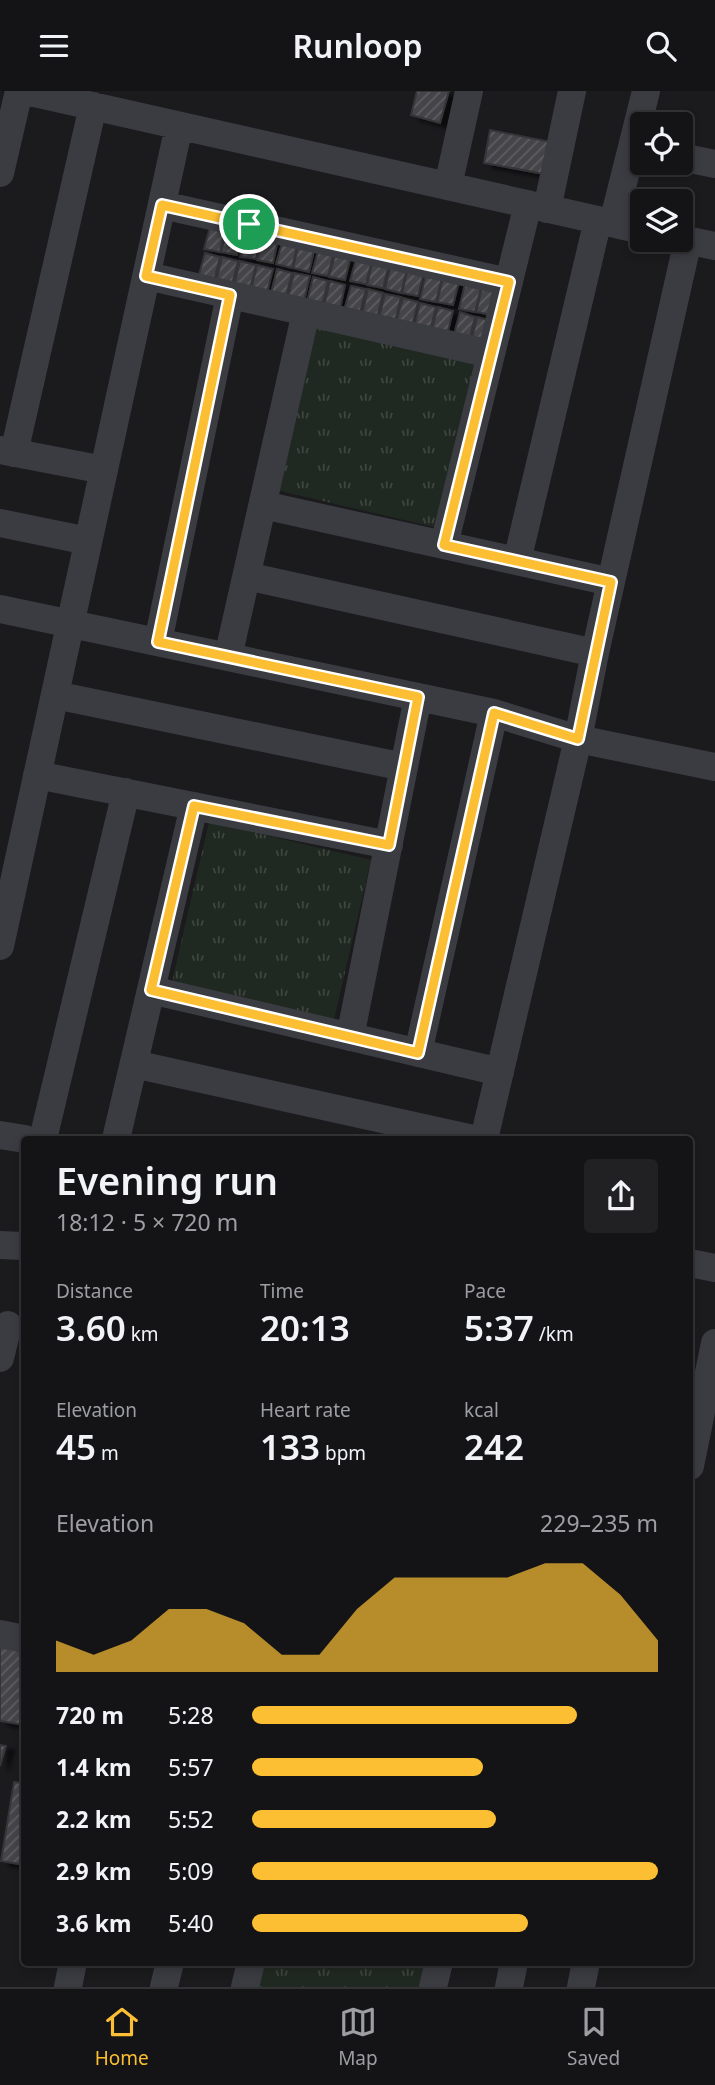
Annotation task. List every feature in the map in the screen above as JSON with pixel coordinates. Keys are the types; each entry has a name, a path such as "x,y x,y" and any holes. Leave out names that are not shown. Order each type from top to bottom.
{"street":[{"path":"1,164 19,91"},
{"path":"26,91 101,102 179,126 630,227"},
{"path":"448,186 469,91"},
{"path":"444,545 509,282 538,206 572,91"},
{"path":"643,112 646,91"},
{"path":"101,102 7,452 104,470"},
{"path":"0,946 179,126"},
{"path":"693,159 715,164"},
{"path":"517,561 606,222 630,164"},
{"path":"162,205 509,282"},
{"path":"485,1136 578,739 611,582 695,242"},
{"path":"146,276 491,354"},
{"path":"158,642 230,295"},
{"path":"228,657 306,312"},
{"path":"263,505 611,582"},
{"path":"0,523 88,541"},
{"path":"247,576 595,653"},
{"path":"0,609 494,713 578,739 715,767"},
{"path":"55,695 404,767"},
{"path":"350,1037 418,697"},
{"path":"418,1053 494,713"},
{"path":"37,775 389,845"},
{"path":"44,1136 126,792"},
{"path":"117,1136 194,806"},
{"path":"151,990 500,1072"},
{"path":"134,1064 458,1136"},
{"path":"0,1135 21,1138"},
{"path":"0,1245 21,1246"},
{"path":"693,1264 715,1268"},
{"path":"0,1358 11,1325"},
{"path":"693,1450 715,1343"},
{"path":"68,1987 72,1966"},
{"path":"164,1987 169,1966"},
{"path":"246,1987 250,1966"},
{"path":"433,1987 438,1966"},
{"path":"509,1987 513,1966"},
{"path":"581,1987 585,1966"}],"green space":[{"path":"314,326 476,364 438,528 276,490"},
{"path":"209,822 371,860 333,1024 171,986"},
{"path":"256,1966 427,1966 422,1987 252,1987"}],"building":[{"path":"417,91 449,91 440,123 411,115"},
{"path":"490,130 556,143 550,175 484,163"},
{"path":"212,220 227,224 220,252 204,249"},
{"path":"229,223 244,227 237,255 221,252"},
{"path":"247,228 263,232 256,259 240,257"},
{"path":"264,231 279,235 273,263 257,260"},
{"path":"284,236 299,239 292,268 276,264"},
{"path":"300,239 316,243 309,272 293,268"},
{"path":"320,244 335,248 328,276 312,273"},
{"path":"337,248 352,252 345,280 329,277"},
{"path":"358,252 373,256 366,284 350,281"},
{"path":"205,253 220,257 213,285 197,282"},
{"path":"374,256 390,260 383,288 367,285"},
{"path":"222,257 238,261 231,289 215,286"},
{"path":"240,261 256,265 249,293 233,290"},
{"path":"392,261 408,265 401,293 385,289"},
{"path":"409,264 425,268 418,296 402,293"},
{"path":"257,265 273,269 266,297 250,294"},
{"path":"277,269 292,273 285,300 270,297"},
{"path":"427,270 443,274 436,302 420,299"},
{"path":"294,273 310,276 303,305 287,301"},
{"path":"444,274 460,278 453,305 437,302"},
{"path":"313,277 328,281 321,309 306,306"},
{"path":"466,280 482,284 475,312 459,309"},
{"path":"330,281 345,285 339,314 323,310"},
{"path":"483,284 499,287 492,315 476,312"},
{"path":"351,286 366,289 359,317 343,314"},
{"path":"368,289 383,293 376,322 361,319"},
{"path":"385,294 401,297 394,326 378,322"},
{"path":"403,298 418,302 411,330 395,326"},
{"path":"420,303 436,307 429,335 413,332"},
{"path":"438,307 453,311 446,339 430,336"},
{"path":"460,312 475,317 468,345 452,342"},
{"path":"477,317 492,321 485,349 470,346"},
{"path":"0,1642 21,1646 21,1724 0,1721"},
{"path":"0,1745 6,1746 0,1766"},
{"path":"14,1782 21,1783 21,1864 1,1861"}],"route":[{"path":"162,205 249,224 509,282 444,545 611,582 578,739 494,713 418,1053 151,990 194,806 389,845 418,697 158,642 230,295 146,276 162,205"}]}
